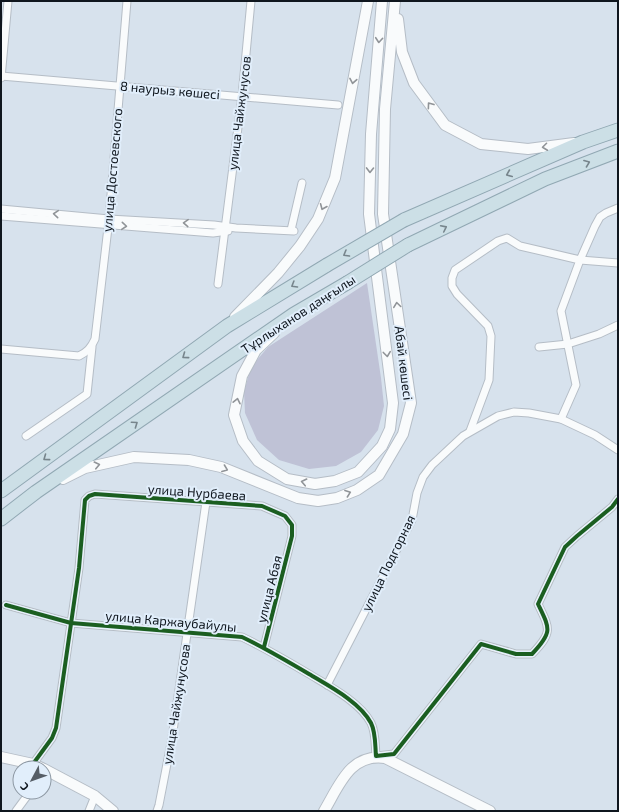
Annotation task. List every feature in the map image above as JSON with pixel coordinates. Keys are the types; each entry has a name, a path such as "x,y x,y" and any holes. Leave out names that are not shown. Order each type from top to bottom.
{"highway":[{"name":"Тұрлыханов даңғылы","path":"1,491 227,326 327,265 404,220 584,142 618,130"},
{"name":"Тұрлыханов даңғылы","path":"1,519 36,492 294,314 408,245 545,179 618,151"}],"main road":[{"path":"227,326 278,273 300,246 318,219 335,178 368,1"},
{"name":"Абай көшесі","path":"294,314 256,350 242,376 234,415 243,441 258,462 287,478 314,484 335,481 358,472 382,446 390,429 393,403 369,214 371,134 382,1"},
{"path":"395,2 402,52 414,83 446,125 481,144 528,149 584,142"},
{"name":"Абай көшесі","path":"36,492 85,468 134,457 189,460 221,467 298,498 318,501 337,498 357,490 379,475 403,434 410,403 383,214 385,109 395,2"},
{"path":"324,811 349,770 364,759 376,756 385,758 490,811"},
{"path":"1,758 12,761"},
{"path":"52,773 95,796 113,811"}],"street":[{"path":"1,77 8,1"},
{"name":"улица Достоевского","path":"26,436 87,394 109,222 127,1"},
{"name":"улица Чайжунусов","path":"218,284 242,96 251,1"},
{"name":"8 наурыз көшесі","path":"1,77 338,104"},
{"path":"1,216 224,229 293,230 302,183"},
{"path":"561,419 576,385 561,311 580,260 595,226 600,217 618,208"},
{"path":"1,209 109,222"},
{"path":"470,431 489,380 491,336 488,326 457,294 452,286 452,278 455,270 498,241 507,238 520,246 580,260 618,263"},
{"path":"539,347 568,344 599,334 618,325"},
{"path":"1,349 79,356 92,347"},
{"path":"470,431 498,416 514,412 529,413 561,419 595,435 618,450"},
{"name":"улица Подгорная","path":"327,685 412,520 417,492 423,477 432,465 470,431"},
{"name":"улица Нурбаева","path":"71,623 79,568 85,500 89,496 95,494 262,506 285,516 292,526 292,536"},
{"path":"376,756 394,754 480,644 516,654 532,654 544,641 548,626 538,604 565,547 612,507 618,499"},
{"name":"улица Чайжунусова","path":"156,811 159,805 172,738 206,502"},
{"name":"улица Абая","path":"264,647 292,536"},
{"name":"улица Каржаубайулы","path":"6,605 71,623 242,637 264,647 343,695 366,715 372,724 375,735 376,756"},
{"path":"45,760 56,728 71,623"},
{"path":"89,811 95,796"},
{"path":"16,811 24,800"}],"shaded area":[{"path":"367,283 384,406 378,430 361,452 336,466 309,469 279,460 257,440 245,413 244,392 251,367 268,347"}],"cycle path":[{"path":"36,760 52,738 56,728 79,568 85,500 89,496 95,494 262,506 285,516 292,525 292,536 264,647"},
{"path":"6,605 71,623 242,637 301,669 352,701 366,715 373,727 376,756 394,754 481,644 516,654 532,654 539,647 546,635 547,625 538,604 565,547 612,507 618,499"}]}
